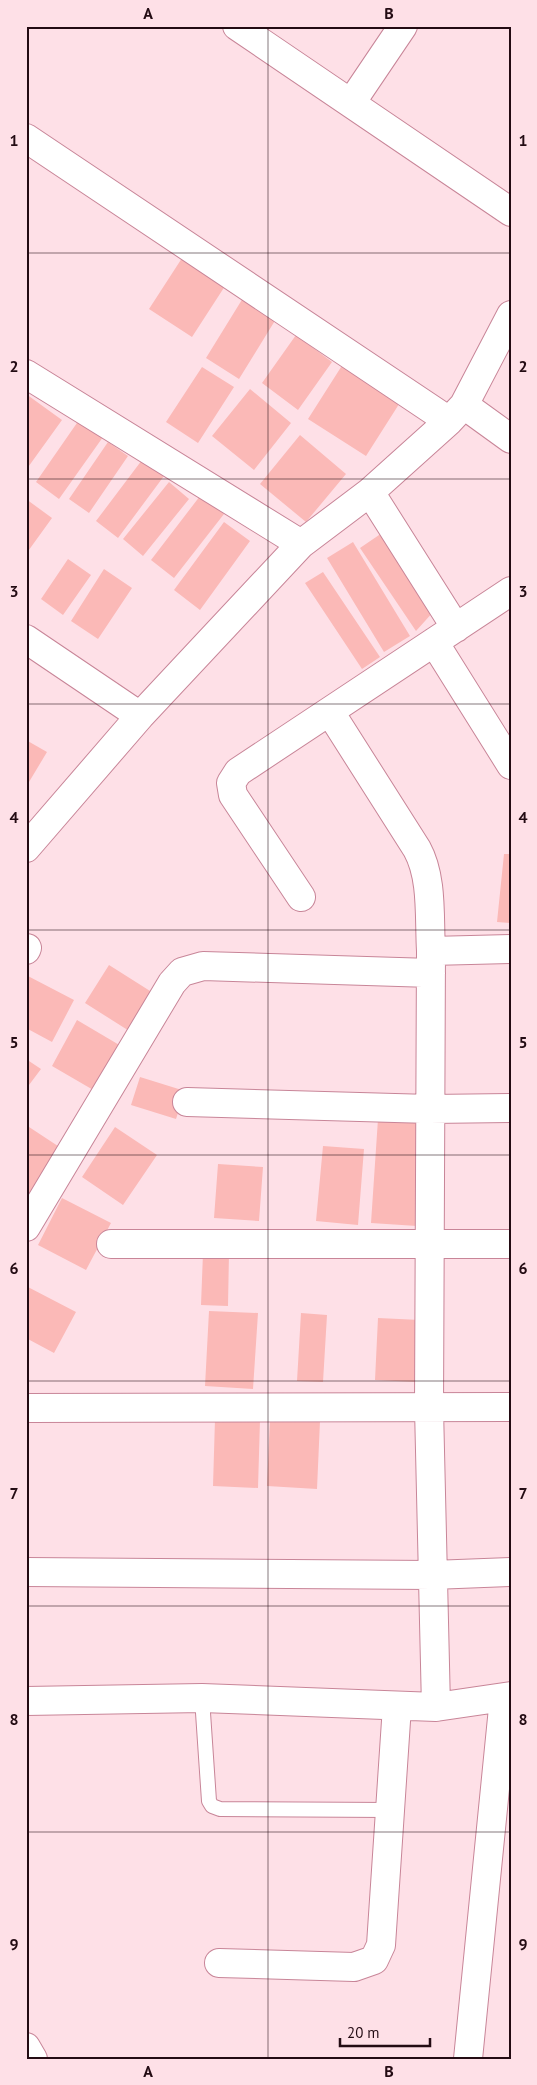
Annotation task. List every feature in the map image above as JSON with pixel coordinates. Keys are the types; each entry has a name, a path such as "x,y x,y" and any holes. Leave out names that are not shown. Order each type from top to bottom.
{"street":[{"path":"237,26 511,212"},
{"path":"351,103 403,26"},
{"path":"26,138 456,413 511,439"},
{"path":"26,848 140,716 301,544 370,492 456,413 511,315"},
{"path":"26,374 301,544"},
{"path":"370,492 511,765"},
{"path":"301,897 233,795 231,783 238,772 511,591"},
{"path":"26,639 140,716"},
{"path":"330,712 425,862 431,962 428,1408 436,1707"},
{"path":"26,1227 172,983 182,972 203,966 431,962 511,949"},
{"path":"187,1102 430,1109 511,1108"},
{"path":"111,1244 511,1244"},
{"path":"26,1408 511,1407"},
{"path":"26,1572 432,1575 511,1572"},
{"path":"26,1701 202,1698 436,1707 507,1697 468,2059"},
{"path":"219,1963 354,1968 374,1960 381,1946 397,1706"},
{"path":"26,2047 33,2059"}],"lane":[{"path":"202,1698 209,1801 212,1806 220,1809 390,1810"}],"building":[{"path":"184,255 227,283 192,337 149,309"},
{"path":"243,298 276,319 239,379 206,358"},
{"path":"296,335 332,362 298,410 262,383"},
{"path":"343,364 401,401 366,456 308,419"},
{"path":"202,367 234,387 198,443 166,422"},
{"path":"250,389 291,423 254,470 212,436"},
{"path":"26,394 62,420 26,470"},
{"path":"79,420 103,437 59,499 36,482"},
{"path":"300,435 346,474 306,522 260,484"},
{"path":"108,442 128,456 89,513 69,499"},
{"path":"142,460 164,476 118,538 96,521"},
{"path":"169,482 189,499 143,556 123,539"},
{"path":"200,496 224,514 174,578 151,560"},
{"path":"26,499 52,518 26,554"},
{"path":"224,522 250,541 200,610 174,590"},
{"path":"382,533 434,611 416,631 360,548"},
{"path":"353,542 410,636 384,652 327,558"},
{"path":"68,559 91,575 63,615 41,599"},
{"path":"104,569 132,588 98,639 71,621"},
{"path":"323,572 380,657 362,669 305,583"},
{"path":"26,740 47,752 26,787"},
{"path":"504,854 511,854 511,923 497,922"},
{"path":"109,965 158,996 134,1034 85,1003"},
{"path":"26,975 74,1000 52,1042 26,1028"},
{"path":"77,1020 121,1046 95,1091 52,1066"},
{"path":"26,1059 41,1069 26,1089"},
{"path":"140,1077 185,1091 176,1119 131,1105"},
{"path":"378,1119 424,1123 417,1226 371,1223"},
{"path":"26,1125 64,1150 33,1196 26,1191"},
{"path":"115,1127 157,1155 123,1205 82,1177"},
{"path":"323,1146 364,1149 358,1225 316,1221"},
{"path":"218,1164 263,1167 259,1221 214,1218"},
{"path":"62,1198 111,1223 86,1270 38,1245"},
{"path":"203,1253 229,1253 228,1306 201,1305"},
{"path":"26,1286 76,1312 54,1353 26,1338"},
{"path":"209,1311 258,1313 253,1389 205,1386"},
{"path":"301,1313 327,1315 323,1382 297,1381"},
{"path":"378,1318 420,1320 416,1382 375,1380"},
{"path":"215,1419 260,1420 258,1488 213,1486"},
{"path":"270,1419 320,1421 317,1489 267,1486"}]}
